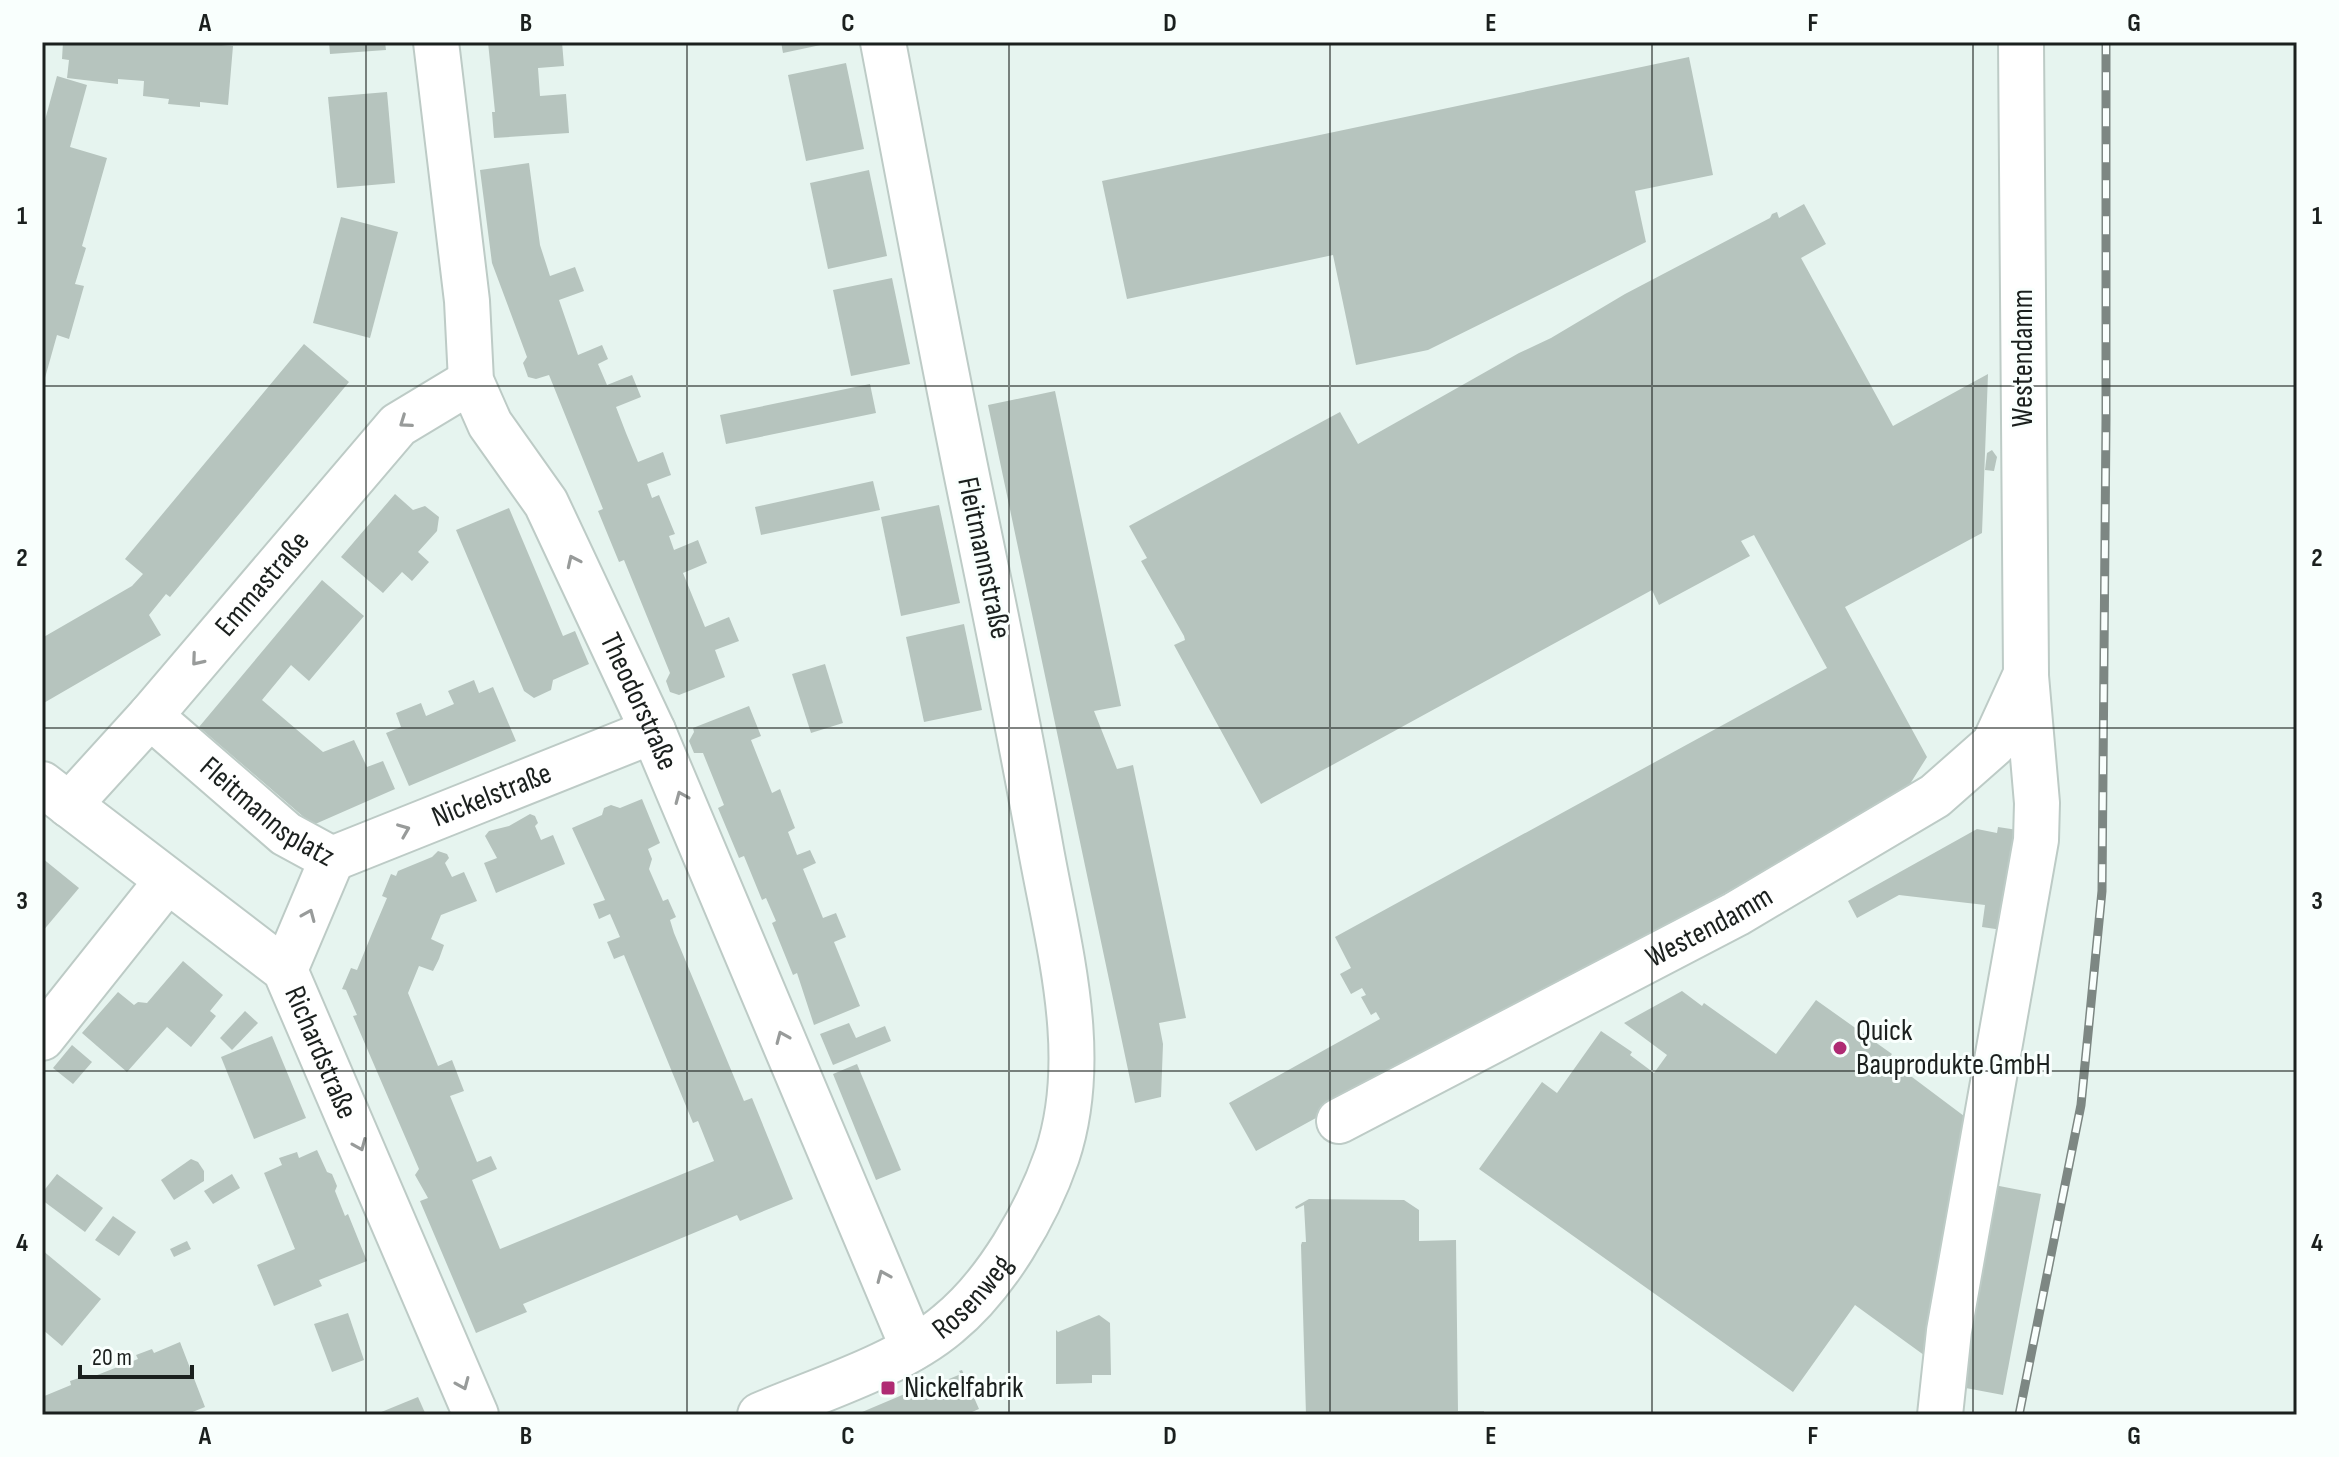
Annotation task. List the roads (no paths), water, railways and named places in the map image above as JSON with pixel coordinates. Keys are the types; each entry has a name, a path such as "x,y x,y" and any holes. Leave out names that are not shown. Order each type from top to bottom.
{"street":[{"name":"Theodorstraße","path":"436,42 467,301 471,381 490,424 546,503 653,731 913,1348"},
{"name":"Fleitmannstraße","path":"883,42 973,507 1020,731 1071,1022 1071,1076"},
{"name":"Westendamm","path":"1940,1415 1949,1331 2036,840 2037,803 2026,674 2021,42"},
{"name":"Emmastraße","path":"56,795 150,716 398,425 471,381"},
{"name":"Westendamm","path":"1339,1121 1736,914 1935,796 1994,744 2026,674"},
{"name":"Fleitmannsplatz","path":"150,716 286,834 332,859 285,970"},
{"name":"Nickelstraße","path":"332,859 653,731"},
{"name":"Richardstraße","path":"56,795 285,970 476,1415"},
{"path":"42,1038 167,881"},
{"name":"Rosenweg","path":"760,1415 913,1348 949,1324 983,1287 1023,1231 1056,1157 1068,1113 1071,1076"}],"railway":[{"path":"2019,1415 2081,1105 2102,891 2106,42"}],"place":[{"name":"Quick Bauprodukte GmbH","path":"1840,1048"},
{"name":"Nickelfabrik","path":"888,1388"}]}
